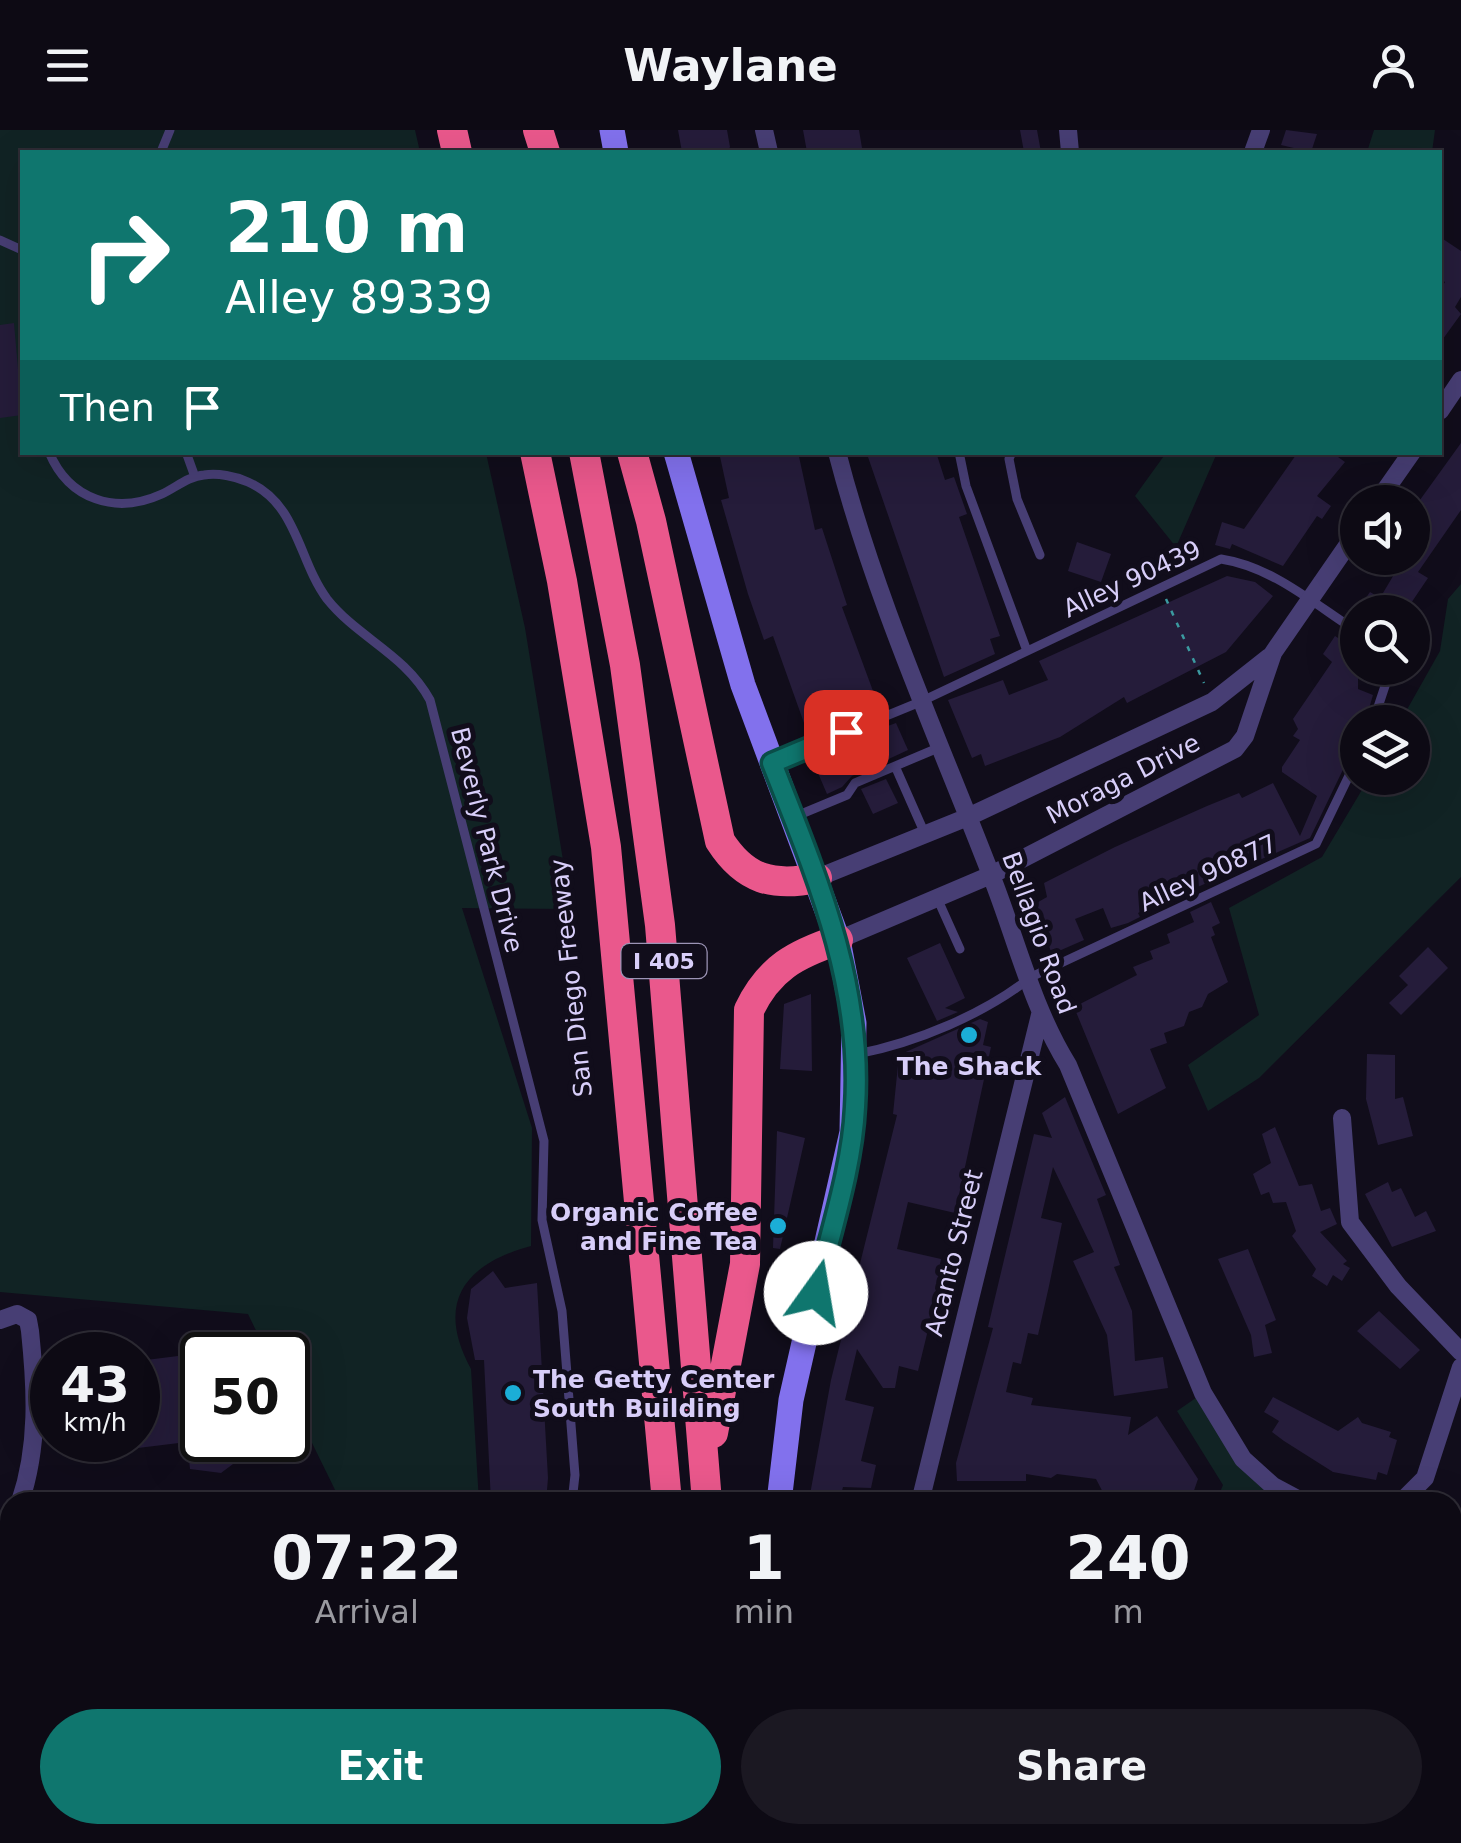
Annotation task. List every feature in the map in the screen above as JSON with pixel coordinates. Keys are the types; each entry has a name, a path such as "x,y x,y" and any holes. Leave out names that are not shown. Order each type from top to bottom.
{"highway":[{"name":"San Diego Freeway","path":"518,455 563,681 595,901 649,1492"},
{"path":"536,455 569,620 606,847 666,1492"},
{"name":"I 405","path":"585,455 625,665 660,925 706,1489"},
{"path":"633,455 652,521 720,841 731,857 760,880 786,884 817,878"},
{"path":"706,1489 746,1264 750,1010 762,986 781,966 838,940"}],"main road":[{"path":"677,455 742,684 817,878 838,940 852,1004 856,1054 852,1132 790,1400 780,1492"}],"street":[{"path":"1442,408 1461,380"},
{"name":"Bellagio Road","path":"838,455 920,702 1031,977 1040,1016 1068,1065 1204,1393 1243,1459 1284,1492"},
{"path":"1389,485 1410,455"},
{"name":"Moraga Drive","path":"838,940 938,900 1235,749 1251,720 1273,653 1340,555"},
{"name":"Moraga Drive","path":"817,878 968,817 1217,700 1273,653"},
{"path":"1217,700 1234,702 1251,720"},
{"name":"Acanto Street","path":"922,1492 1040,1016"},
{"path":"1342,1118 1350,1222 1398,1286 1461,1352"},
{"path":"0,1320 17,1314 28,1320 30,1331 35,1424 23,1492"},
{"path":"1411,1492 1425,1478 1461,1367"}],"lane":[{"name":"Beverly Park Drive","path":"50,455 78,491 108,503 142,502 194,477 225,475 246,481 274,499 286,513 330,603 399,658 430,700 544,1141 542,1220 562,1311 573,1492"},
{"path":"187,455 194,477"},
{"path":"960,455 966,486 1027,651"},
{"path":"1011,455 1016,499 1040,555"},
{"name":"Alley 90439","path":"772,763 920,702 1221,560 1248,563 1308,600"},
{"path":"1308,600 1340,620"},
{"path":"793,817 848,794 855,783 938,748"},
{"path":"895,766 925,834"},
{"name":"Alley 90877","path":"856,1054 906,1040 1010,994 1031,977 1316,844 1340,795"},
{"path":"938,900 960,950"}],"path":[{"path":"1162,588 1217,700"}],"shaded area":[{"path":"0,130 415,130 420,150 20,150 20,455 486,455 525,628 571,909 462,908 532,1128 531,1246 488,1264 473,1275 456,1306 460,1346 471,1369 478,1492 336,1492 310,1439 310,1332 257,1332 248,1314 0,1292"},
{"path":"1374,130 1435,130 1432,150 1368,150"},
{"path":"1165,455 1216,455 1176,547 1135,496"},
{"path":"1461,584 1461,877 1259,1078 1208,1111 1188,1065 1259,1015 1229,908 1322,857 1359,795 1430,795 1430,705 1410,705 1421,685 1430,685 1430,669 1440,651 1448,599"},
{"path":"1203,1393 1273,1486 1270,1492 1220,1492 1223,1485 1177,1411"}],"building":[{"path":"678,130 727,130 728,150 682,150"},
{"path":"803,130 859,130 862,148 807,150"},
{"path":"1020,130 1037,130 1041,150 1024,150"},
{"path":"1286,130 1317,134 1312,150 1281,145"},
{"path":"1442,238 1461,251 1461,297 1455,307 1461,314 1442,340 1442,287"},
{"path":"14,323 20,415 0,418 0,325"},
{"path":"1461,443 1461,510 1430,555 1430,486"},
{"path":"720,455 799,455 815,530 822,528 847,605 842,607 880,710 809,737 773,636 764,640 748,594 721,500 729,498"},
{"path":"937,455 945,480 954,477 967,514 959,517 1000,636 990,639 995,654 944,677 868,457"},
{"path":"1296,455 1335,455 1345,462 1317,496 1331,506 1322,519 1317,516 1283,566 1232,544 1230,549 1215,545 1222,522 1244,529"},
{"path":"1077,542 1111,554 1101,582 1068,571"},
{"path":"1394,575 1428,578 1416,595 1382,595"},
{"path":"1227,576 1255,582 1273,596 1226,652 1127,703 1124,697 1060,737 985,766 981,754 972,758 948,700 1003,680 1009,695 1048,680 1039,661"},
{"path":"1335,636 1340,639 1340,685 1358,685 1358,689 1373,695 1370,705 1340,705 1340,776 1310,838 1138,913 1140,917 1128,923 1111,928 1103,908 1075,919 1084,940 1052,954 1033,905 1047,897 1044,883 1115,847 1239,793 1242,798 1273,783 1300,836 1317,796 1282,772 1282,767 1300,740 1293,736 1298,729 1293,719 1332,662 1323,654"},
{"path":"896,723 908,750 852,776 842,787 827,794 815,766 849,752 844,742"},
{"path":"886,779 898,803 873,814 861,789"},
{"path":"1211,902 1220,923 1212,927 1215,935 1211,937 1228,982 1208,994 1202,1007 1189,1012 1184,1026 1164,1033 1167,1043 1150,1049 1166,1088 1118,1114 1074,1007 1137,975 1133,967 1153,959 1150,951 1170,943 1167,934 1194,922 1190,912"},
{"path":"940,943 965,998 945,1008 958,1012 937,1021 907,958"},
{"path":"1428,947 1448,968 1401,1015 1389,1003 1408,985 1399,976"},
{"path":"811,994 812,1071 780,1069 784,1004"},
{"path":"980,1019 988,1022 983,1045 991,1047 955,1213 908,1202 897,1249 941,1259 940,1264 944,1264 918,1371 899,1366 895,1388 883,1388 857,1349 845,1400 874,1407 861,1461 876,1465 871,1488 810,1492 831,1380 897,1115 893,1114 899,1055"},
{"path":"1367,1054 1395,1055 1395,1099 1403,1097 1413,1136 1378,1145 1366,1099"},
{"path":"1065,1097 1106,1195 1097,1199 1120,1265 1114,1267 1132,1311 1135,1361 1163,1357 1168,1388 1114,1396 1107,1335 1073,1261 1094,1252 1053,1167 1041,1218 1062,1223 1049,1286 1038,1335 1028,1333 1021,1364 1013,1362 1006,1392 1033,1398 1031,1405 1131,1417 1128,1435 1157,1416 1198,1479 1193,1492 1103,1492 1096,1479 1057,1474 1051,1478 1026,1474 1026,1481 957,1481 956,1463 993,1328 988,1327 1034,1134 1052,1138 1042,1113"},
{"path":"1275,1127 1299,1186 1312,1184 1321,1211 1330,1208 1337,1224 1320,1232 1347,1261 1343,1264 1350,1268 1342,1281 1333,1275 1327,1286 1312,1276 1316,1269 1292,1236 1296,1231 1286,1202 1273,1203 1269,1192 1261,1195 1253,1174 1271,1163 1262,1134"},
{"path":"777,1131 805,1138 780,1249 773,1248"},
{"path":"1388,1182 1392,1192 1401,1188 1415,1217 1426,1211 1436,1231 1392,1247 1365,1194"},
{"path":"1248,1249 1276,1320 1265,1325 1272,1353 1254,1357 1251,1335 1218,1259"},
{"name":"The Getty Center South Building","path":"493,1271 505,1288 537,1283 547,1492 491,1492 484,1360 475,1360 467,1318 471,1289"},
{"path":"1379,1311 1420,1350 1400,1369 1357,1331"},
{"path":"180,1356 180,1443 160,1445 160,1358"},
{"path":"1273,1397 1338,1431 1358,1417 1362,1423 1391,1432 1389,1437 1397,1440 1387,1475 1378,1472 1376,1480 1333,1472 1284,1441 1272,1432 1279,1421 1264,1412"},
{"path":"189,1462 246,1462 233,1464 221,1473 190,1469"}],"place":[{"name":"The Shack","path":"969,1035"},
{"name":"Organic Coffee and Fine Tea","path":"778,1226"},
{"name":"The Getty Center South Building","path":"513,1393"}],"route":[{"path":"816,1293 852,1132 854,1023 838,940 772,763 846,732"}]}
